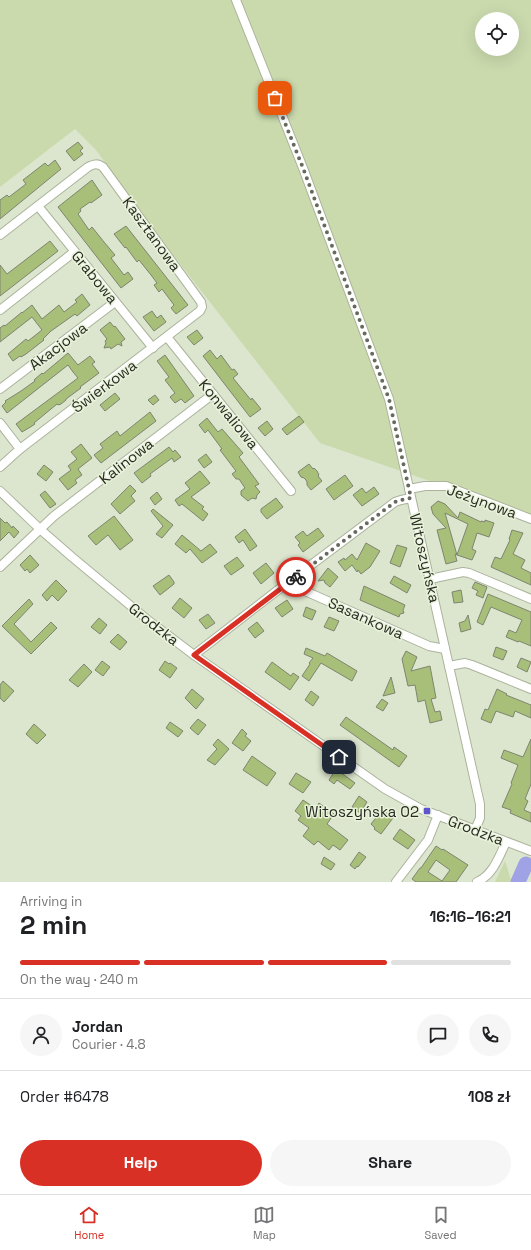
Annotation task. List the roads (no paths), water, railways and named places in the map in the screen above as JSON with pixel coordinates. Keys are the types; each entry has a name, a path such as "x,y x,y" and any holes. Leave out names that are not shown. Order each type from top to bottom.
{"street":[{"name":"Witoszyńska","path":"236,0 303,168 389,399 480,804 480,818 475,830"},
{"name":"Kasztanowa","path":"38,206 93,164 100,165 103,167 201,302"},
{"path":"0,235 38,206"},
{"name":"Grabowa","path":"38,206 153,348"},
{"path":"0,310 74,252"},
{"name":"Akacjowa","path":"0,389 115,302"},
{"name":"Świerkowa","path":"0,467 20,449 200,311 202,306 201,302"},
{"name":"Konwaliowa","path":"167,337 291,491"},
{"name":"Kalinowa","path":"0,568 54,516 213,394"},
{"path":"0,423 20,449"},
{"name":"Jeżynowa","path":"409,489 425,486 446,486 531,519"},
{"name":"Grodzka","path":"0,492 104,585 194,655 385,790 438,815 531,851"},
{"path":"194,655 395,502 411,498"},
{"path":"430,579 463,572 469,573 531,598"},
{"name":"Sasankowa","path":"287,583 429,646 445,649"},
{"path":"449,666 466,664 472,665 531,689"},
{"path":"396,882 428,840 438,815"},
{"path":"477,882 489,874 506,842"}],"waterway":[{"path":"518,882 526,864"}],"place":[{"name":"Witoszyńska 02","path":"427,811"}]}
